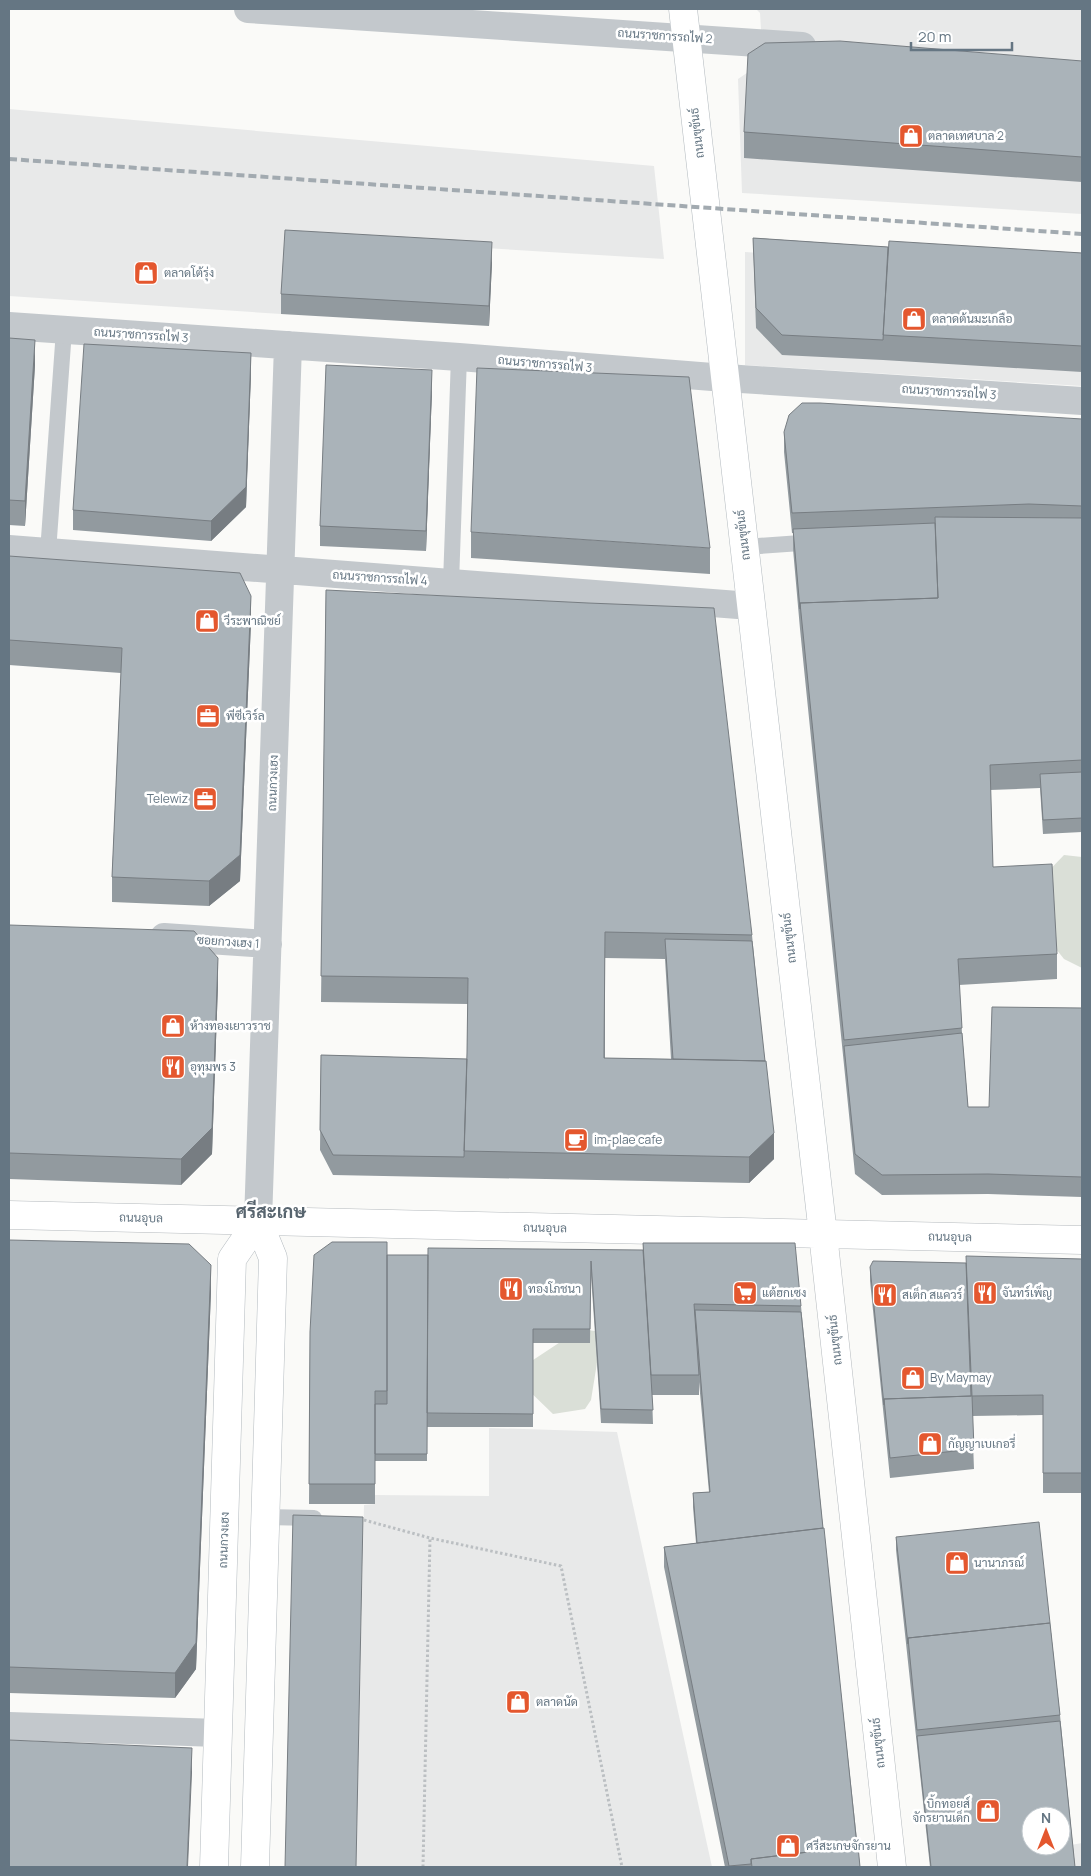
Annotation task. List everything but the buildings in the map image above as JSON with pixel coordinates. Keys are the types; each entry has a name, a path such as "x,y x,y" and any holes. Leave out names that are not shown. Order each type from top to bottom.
{"main road":[{"name":"ถนนขุขันธ์","path":"683,9 823,1234 892,1867"},
{"name":"ถนนอุบล","path":"9,1215 1082,1240"},
{"name":"ถนนกวงเฮง","path":"255,1867 273,1258 258,1221"},
{"name":"ถนนกวงเฮง","path":"214,1867 232,1260 258,1221"}],"street":[{"name":"ถนนราชการรถไฟ 2","path":"248,9 373,13 825,48"},
{"name":"ถนนราชการรถไฟ 3","path":"9,326 459,357 725,378 1082,401"},
{"name":"ถนนกวงเฮง","path":"258,1221 288,345"},
{"name":"ถนนราชการรถไฟ 4","path":"9,549 751,606"},
{"name":"ซอยกวงเฮง 1","path":"138,936 268,944"},
{"path":"9,1726 218,1733"}],"lane":[{"path":"48,552 64,330"},
{"path":"451,583 459,357"},
{"path":"745,547 831,541"},
{"path":"266,1517 364,1520"}],"path":[{"path":"364,1520 430,1538 561,1566 622,1867"},
{"path":"423,1867 430,1538"}],"shaded area":[{"name":"ตลาดเทศบาล 2","path":"756,9 1082,9 1082,214 742,193 738,79 763,62 760,13"},
{"path":"9,109 654,166 664,259 287,236 281,314 9,296"},
{"name":"ตลาดต้นมะเกลือ","path":"745,252 1082,273 1082,386 745,365"},
{"path":"1064,855 1082,857 1082,968 1064,959 1029,915 1036,884"},
{"path":"580,1329 602,1332 591,1400 585,1409 553,1414 523,1385 527,1364"},
{"name":"ตลาดนัด","path":"489,1428 617,1432 712,1867 356,1867 364,1505 375,1504 375,1495 489,1496"},
{"path":"1082,1843 1082,1867 1074,1867 1071,1845"}],"railway":[{"path":"9,159 1082,234"}],"place":[{"name":"ตลาดเทศบาล 2","path":"911,136"},
{"name":"ตลาดโต้รุ่ง","path":"146,273"},
{"name":"ตลาดต้นมะเกลือ","path":"914,319"},
{"name":"วีระพาณิชย์","path":"207,621"},
{"name":"พีซีเวิร์ล","path":"208,716"},
{"name":"Telewiz","path":"205,799"},
{"name":"ห้างทองเยาวราช","path":"173,1026"},
{"name":"อุทุมพร 3","path":"173,1067"},
{"name":"im-plae cafe","path":"576,1140"},
{"name":"ทองโภชนา","path":"511,1289"},
{"name":"แต้ฮกเซง","path":"745,1293"},
{"name":"จันทร์เพ็ญ","path":"985,1293"},
{"name":"สเต็ก สแควร์","path":"885,1295"},
{"name":"By Maymay","path":"913,1378"},
{"name":"กัญญาเบเกอรี่","path":"930,1444"},
{"name":"นานาภรณ์","path":"957,1563"},
{"name":"ตลาดนัด","path":"518,1702"},
{"name":"บิ้กทอยส์ จักรยานเด็ก","path":"988,1811"},
{"name":"ศรีสะเกษจักรยาน","path":"788,1846"}],"district":[{"name":"ศรีสะเกษ","path":"271,1212"}]}
